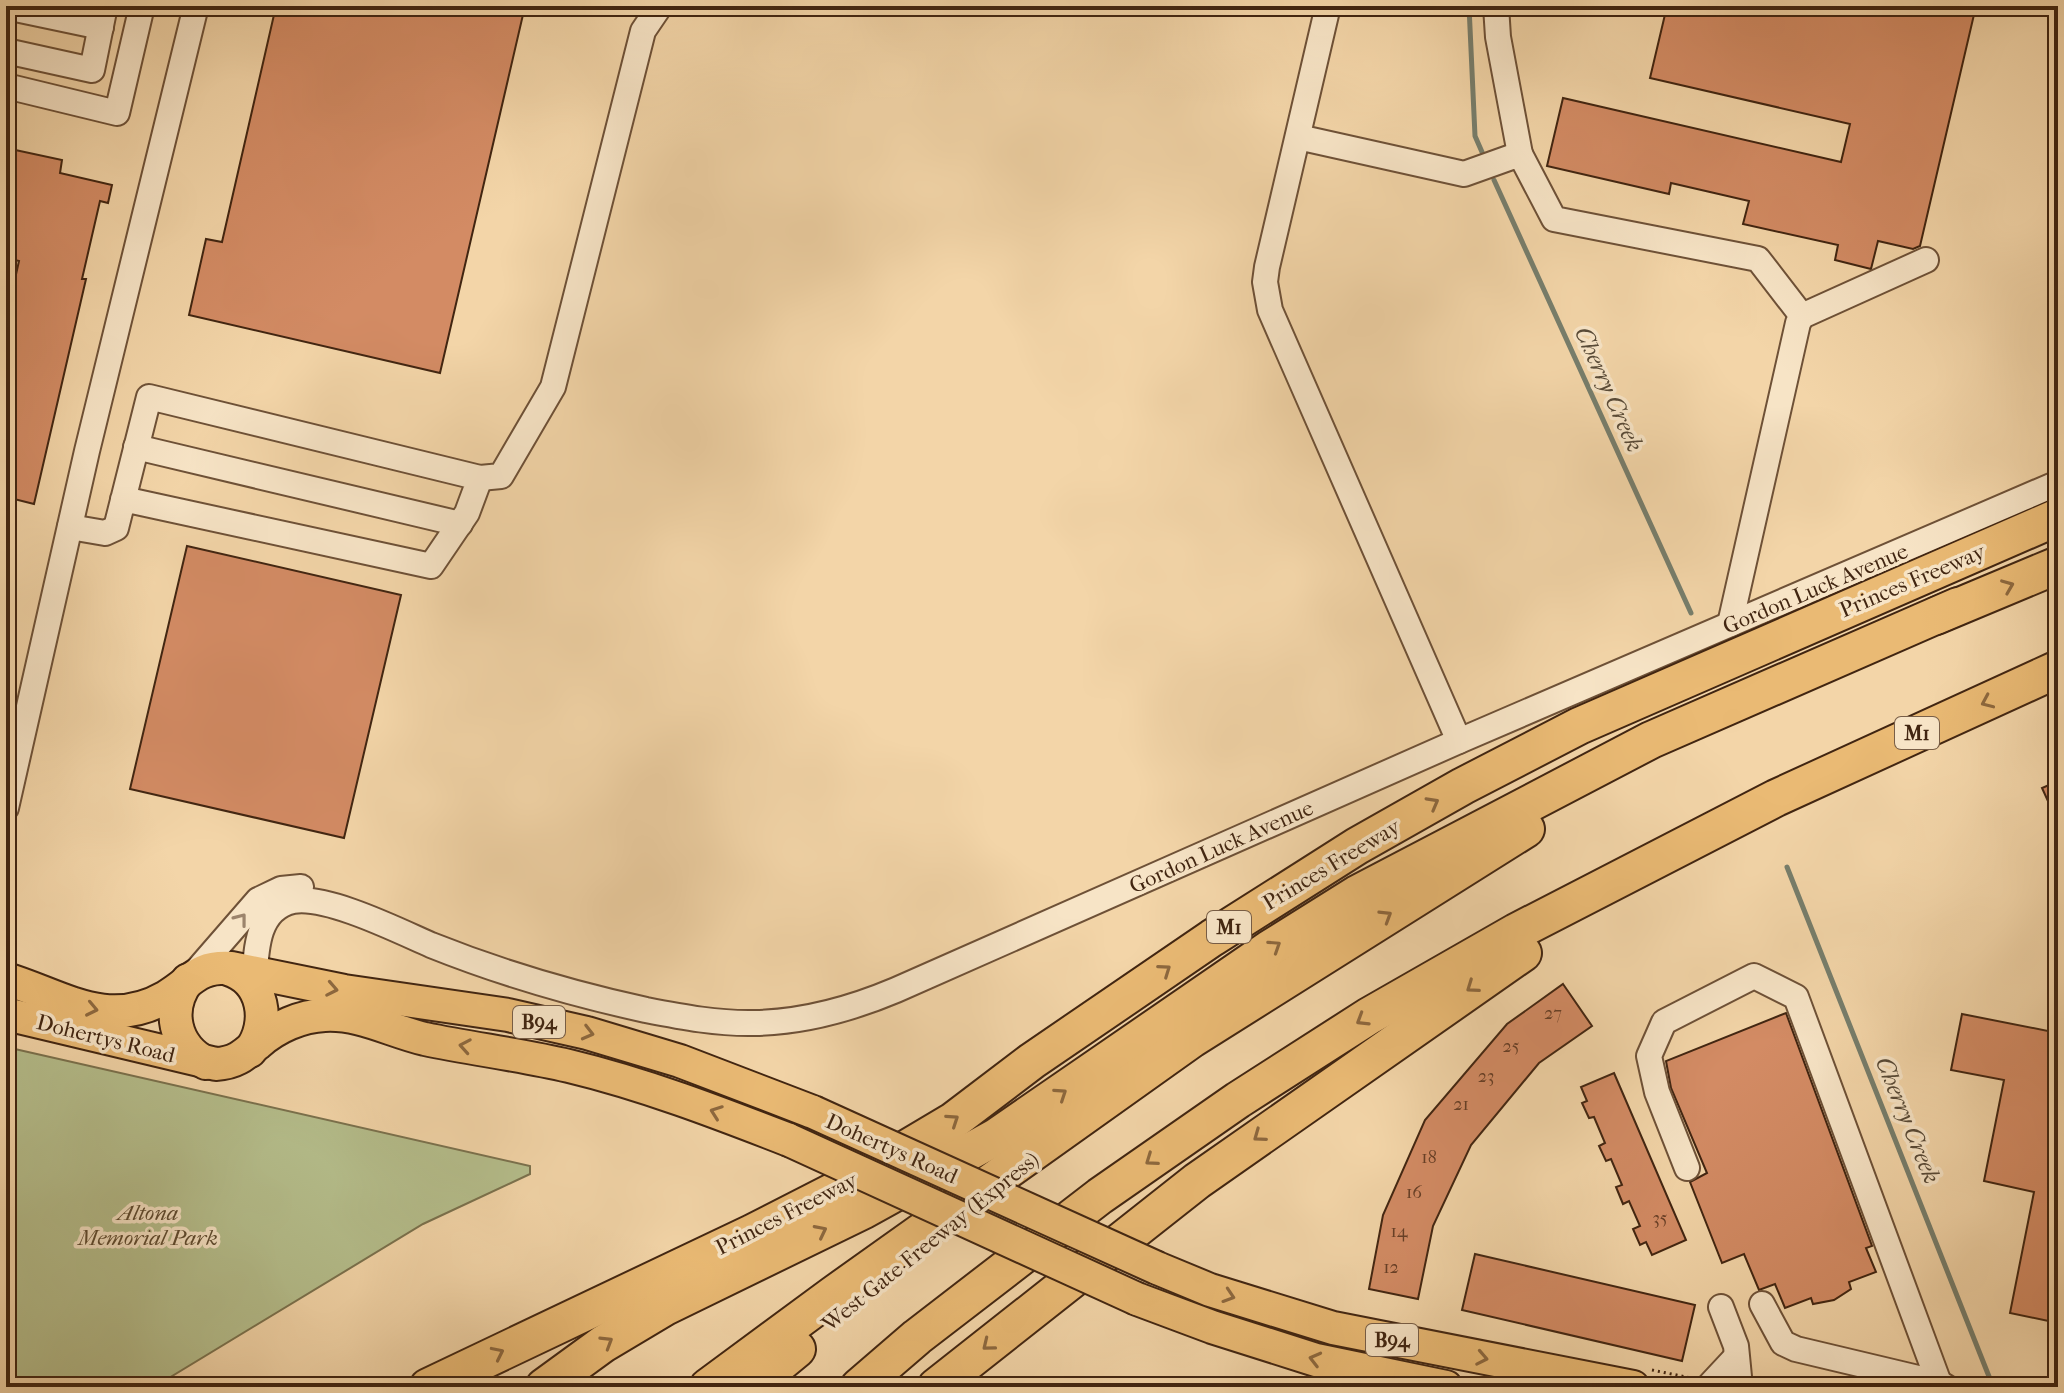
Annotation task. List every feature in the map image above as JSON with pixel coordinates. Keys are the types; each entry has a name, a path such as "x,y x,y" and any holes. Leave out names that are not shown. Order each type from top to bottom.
{"highway":[{"name":"Princes Freeway","path":"428,1387 842,1187 953,1121 1032,1061 1212,938 1357,846 1463,786 1579,726 2058,517"},
{"name":"Princes Freeway","path":"1109,1096 1217,1023 1545,817 1701,730 1958,606 2058,565"},
{"path":"544,1387 603,1344 665,1307 864,1210 996,1137 1269,949 1357,894 1651,740 1958,606"},
{"name":"M1","path":"859,1387 917,1337 1100,1196 1238,1100 1369,1016 1516,932 1776,798 2058,669"},
{"path":"936,1387 1197,1181 1304,1104 1617,890 1776,798"},
{"path":"708,1387 1109,1096"},
{"name":"West Gate Freeway (Express)","path":"751,1387 1109,1096"}],"main road":[{"name":"Dohertys Road","path":"10,979 90,1010 106,1012 154,1003 205,970 508,1015 576,1030 680,1061 813,1112 1210,1290 1333,1328 1633,1387"},
{"path":"245,976 261,1002 258,1039 250,1051"},
{"name":"Dohertys Road","path":"189,979 178,996 175,1024 180,1039 189,1051 206,1063"},
{"name":"Dohertys Road","path":"6,1014 206,1063 232,1062 269,1035 295,1021 317,1016 348,1016 421,1038 535,1058 595,1073 789,1140 1137,1299 1226,1332 1316,1360 1446,1387"}],"street":[{"path":"6,86 117,113 142,6"},
{"path":"6,808 70,527 196,6"},
{"path":"70,527 105,533 116,528 149,397 480,478 501,476 553,387 643,31 660,6"},
{"path":"1328,6 1267,267 1266,295 1459,741"},
{"path":"1496,6 1498,37 1520,154 1554,219 1758,259 1802,316"},
{"path":"6,7 103,16 92,70 6,51"},
{"path":"1298,137 1464,174 1520,154"},
{"path":"1730,624 1798,323 1802,316 1926,260"},
{"path":"136,447 460,524"},
{"path":"123,499 431,566 467,513 480,478"},
{"name":"Gordon Luck Avenue","path":"189,979 247,910 271,893 292,886 311,888 361,914 466,959 599,999 712,1021 755,1023 801,1019 854,1007 1459,741 2058,483"},
{"name":"Gordon Luck Avenue","path":"245,976 262,927 271,914 285,905 294,901 313,902 361,914"},
{"path":"1687,1168 1657,1092 1649,1056 1664,1022 1754,976 1796,997 1941,1386"},
{"path":"1762,1304 1783,1343 1796,1349 1941,1386"},
{"path":"1721,1307 1736,1346 1740,1387"},
{"path":"1708,1387 1736,1357"}],"green space":[{"name":"Altona Memorial Park","path":"6,1047 530,1166 530,1174 423,1224 154,1387 6,1387"}],"building":[{"path":"276,6 525,6 440,373 189,315 206,239 222,242"},
{"path":"1667,6 1976,6 1920,246 1913,249 1878,241 1871,269 1835,260 1838,245 1743,224 1749,201 1671,183 1669,194 1547,166 1563,98 1841,162 1850,124 1650,78"},
{"path":"6,148 62,160 60,173 112,185 108,203 100,201 82,279 86,279 34,504 6,497 6,319 19,261 6,258"},
{"path":"187,546 401,595 344,838 130,789"},
{"path":"2058,781 2058,823 2042,788"},
{"path":"1563,984 1592,1026 1539,1063 1471,1145 1433,1226 1418,1299 1369,1289 1383,1215 1425,1120 1507,1024"},
{"path":"1786,1013 1872,1246 1866,1248 1876,1272 1849,1282 1851,1289 1834,1300 1813,1304 1811,1298 1785,1308 1775,1284 1759,1290 1744,1254 1722,1263 1690,1182 1707,1173 1671,1088 1666,1061"},
{"path":"1962,1014 2058,1033 2058,1323 2010,1313 2034,1192 1984,1181 2004,1080 1951,1070"},
{"path":"1614,1073 1686,1240 1652,1255 1646,1242 1640,1245 1633,1229 1640,1226 1629,1201 1623,1204 1616,1187 1622,1185 1611,1159 1606,1161 1599,1146 1605,1143 1594,1117 1589,1118 1582,1103 1587,1101 1581,1087"},
{"path":"1475,1254 1695,1305 1682,1361 1462,1310"}],"waterway":[{"name":"Cherry Creek","path":"1469,6 1475,136 1482,152"},
{"name":"Cherry Creek","path":"1494,180 1691,613"},
{"name":"Cherry Creek","path":"1787,867 1995,1387"}]}
